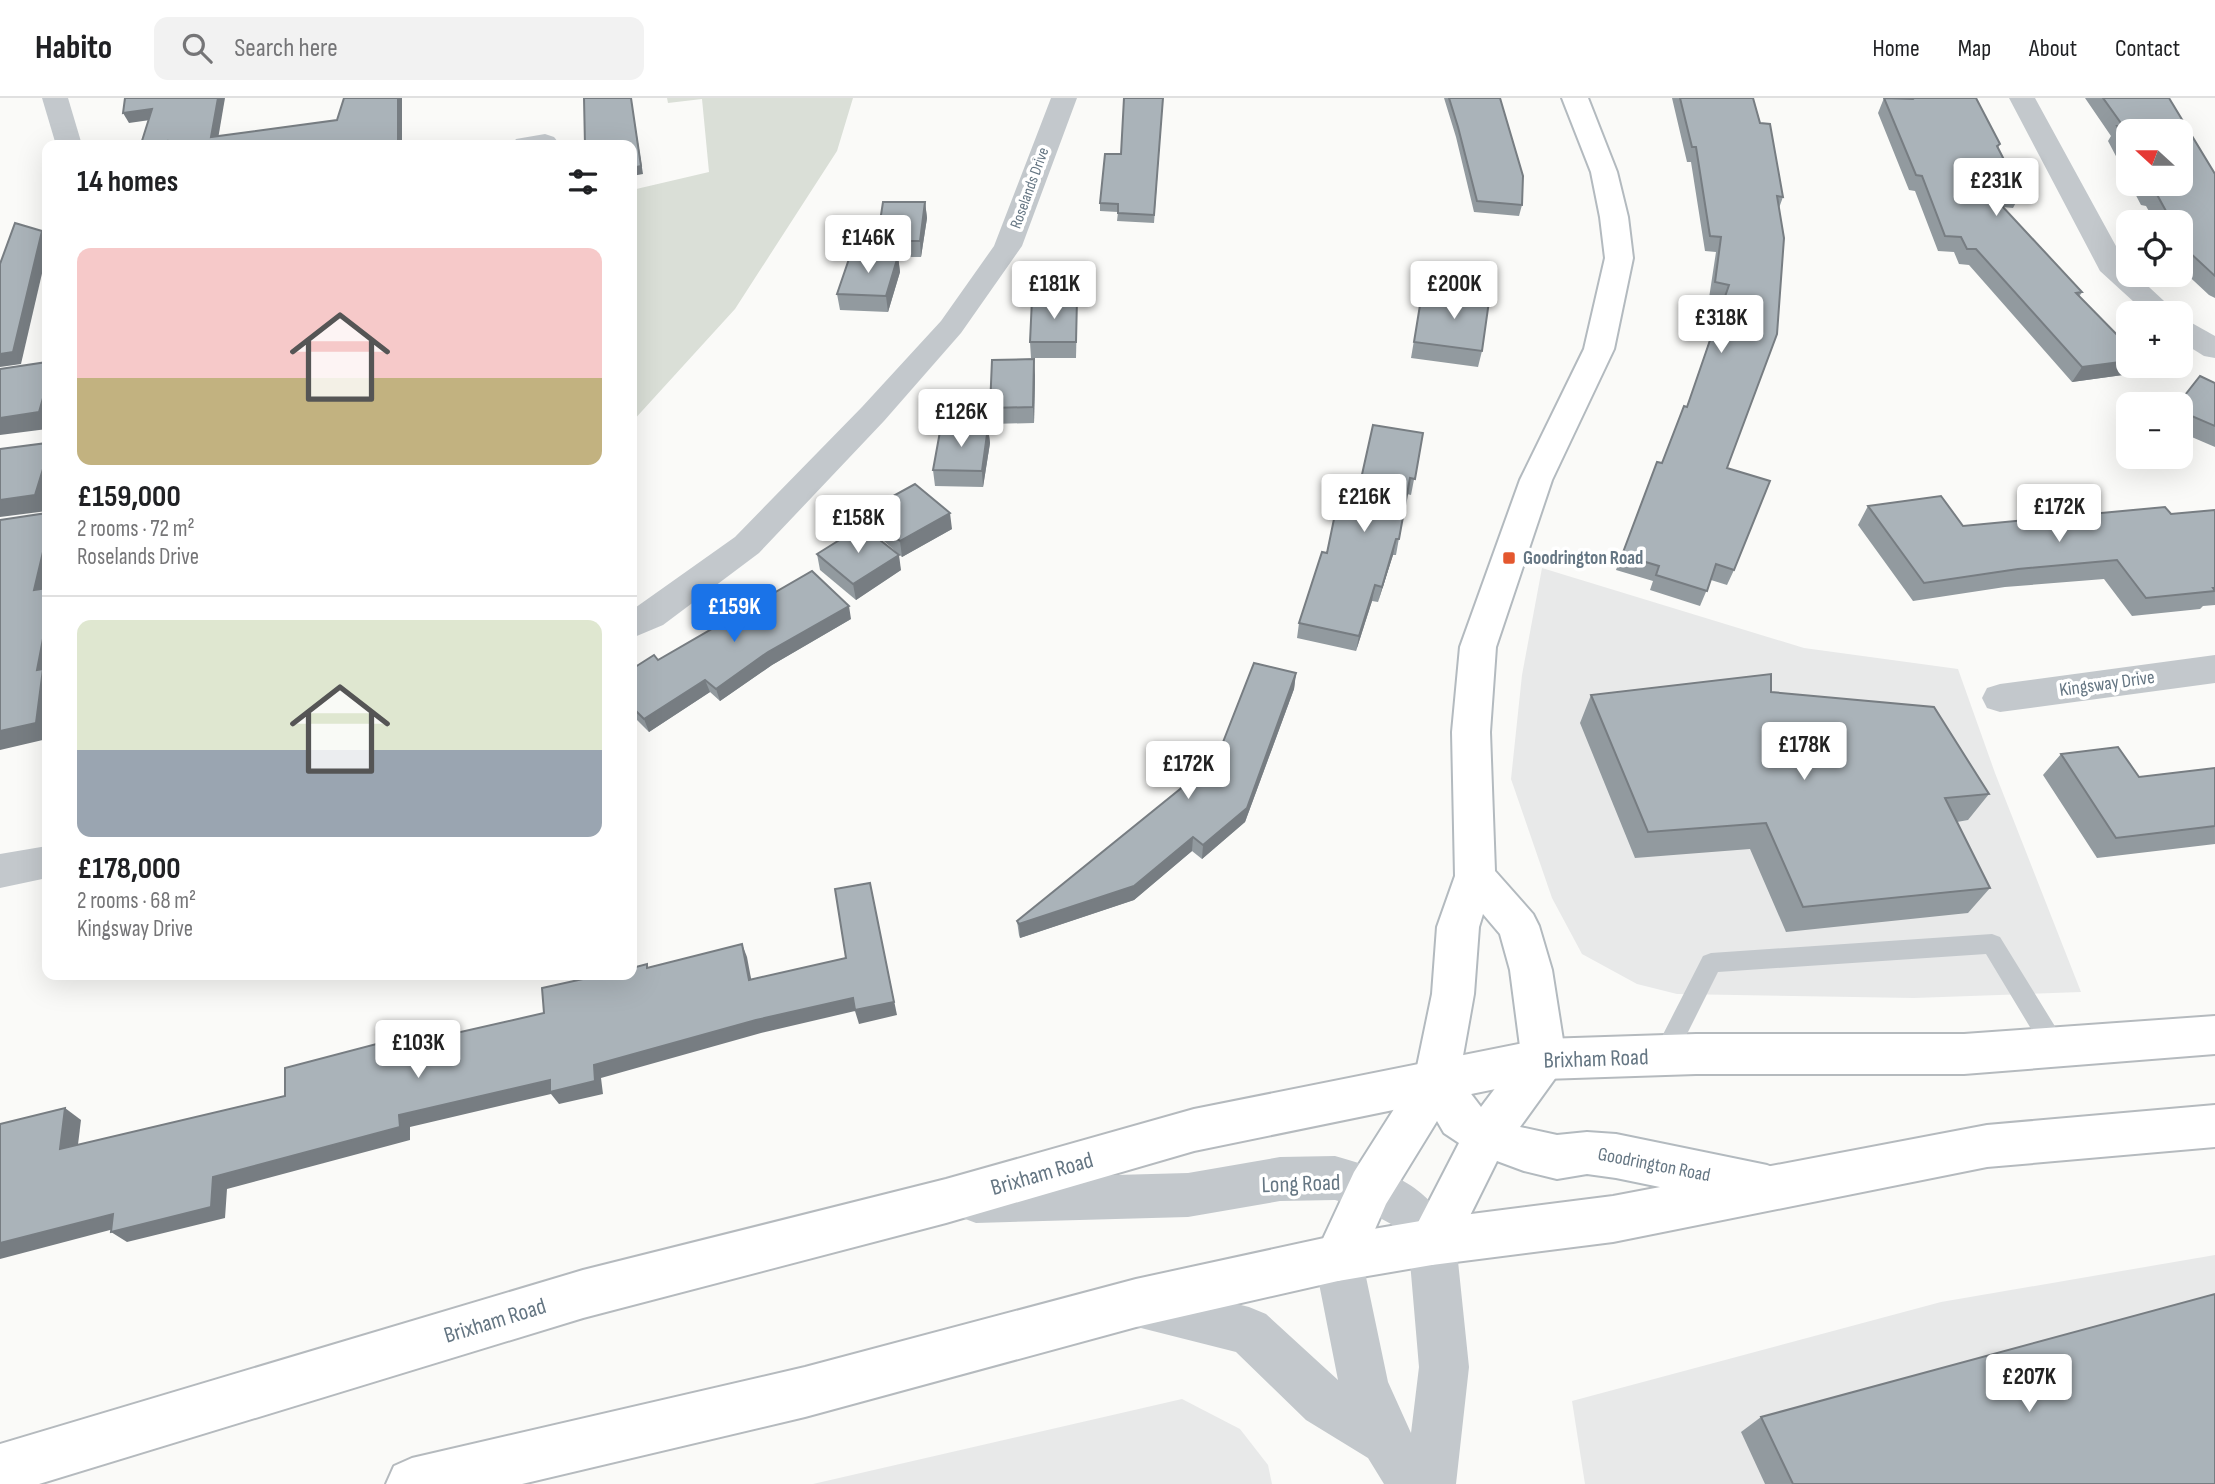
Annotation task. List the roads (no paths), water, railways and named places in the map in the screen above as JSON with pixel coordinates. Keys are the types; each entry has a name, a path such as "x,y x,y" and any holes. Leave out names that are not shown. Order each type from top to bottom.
{"main road":[{"path":"1338,1258 1370,1188 1436,1082 1453,994 1458,927 1475,876 1471,732 1478,647 1536,480 1599,349 1619,258 1614,217 1604,172 1575,98"},
{"path":"1432,1242 1486,1136 1544,1059 1531,970 1518,926 1475,876"},
{"name":"Brixham Road","path":"0,1470 583,1294 946,1201 1194,1130 1544,1059 1964,1054 2215,1035"},
{"name":"Goodrington Road","path":"1436,1082 1460,1118 1486,1136 1524,1150 1557,1157 1587,1153 1616,1156 1773,1188"},
{"path":"412,1484 805,1392 1136,1303 1338,1258 1432,1242 1613,1219 1987,1146 2215,1126"}],"street":[{"path":"55,98 68,140"},
{"name":"Roselands Drive","path":"637,622 747,545 873,414 951,327 1009,246 1064,98"},
{"path":"2022,98 2114,271 2149,301"},
{"path":"2193,335 2215,348"},
{"name":"Kingsway Drive","path":"2000,698 2215,670"},
{"path":"0,871 42,863"},
{"name":"Long Road","path":"946,1201 1188,1195 1280,1179 1335,1178 1370,1188 1407,1208 1432,1242"},
{"path":"1430,1484 1444,1367 1432,1242"},
{"path":"1338,1258 1363,1382 1387,1440 1413,1484"},
{"path":"1136,1303 1249,1331 1324,1402 1387,1440"}],"lane":[{"path":"1664,1056 1711,962 1992,944 2056,1049"}],"place":[{"name":"Goodrington Road","path":"1509,558"}]}
